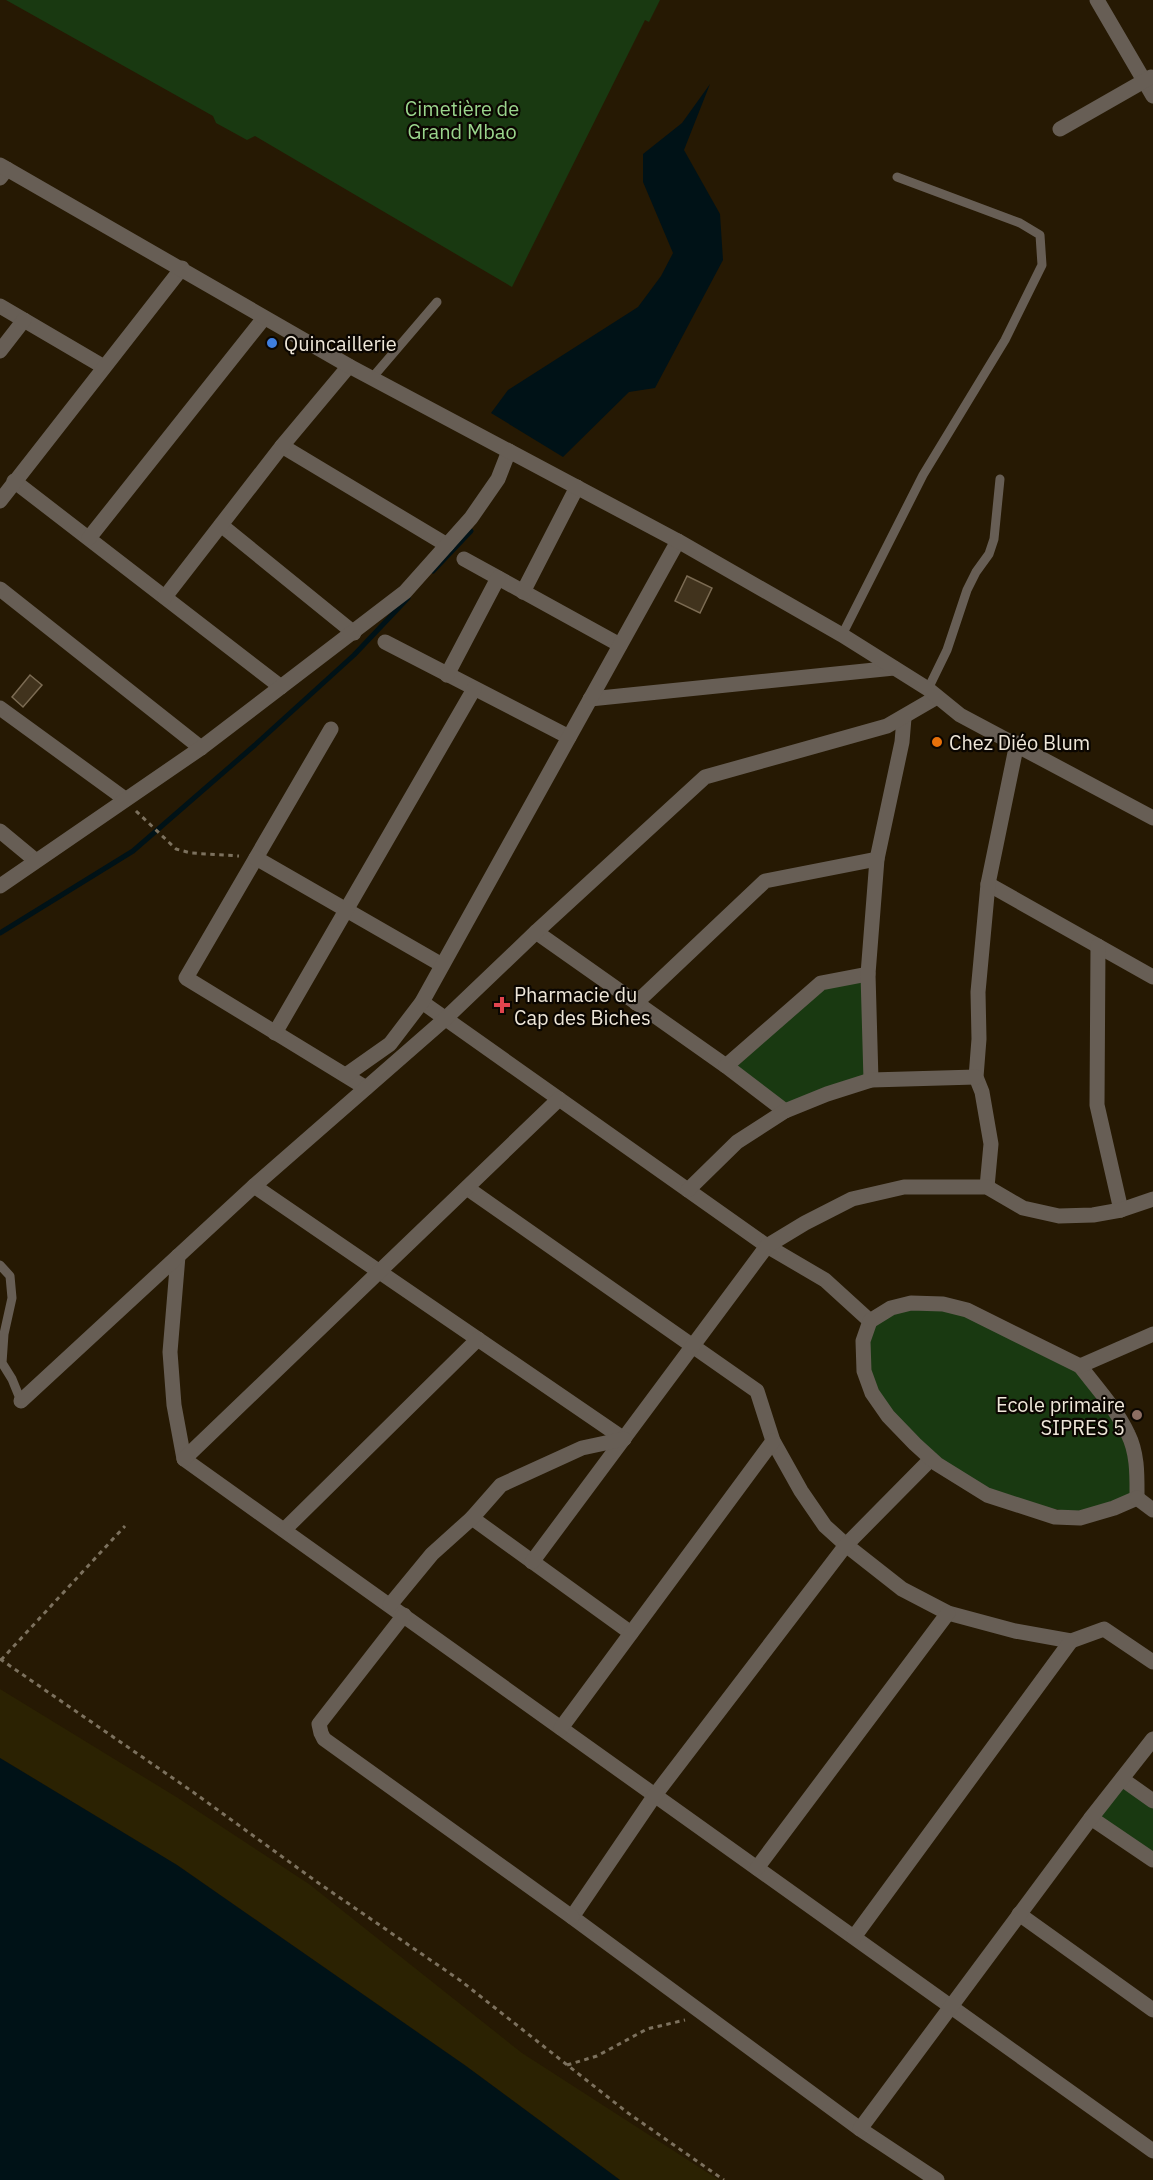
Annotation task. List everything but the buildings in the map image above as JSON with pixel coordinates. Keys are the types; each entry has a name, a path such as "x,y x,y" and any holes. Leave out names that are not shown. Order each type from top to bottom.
{"street":[{"path":"1097,0 1149,78 1153,96"},
{"path":"1060,129 1149,78"},
{"path":"2,170 182,268 349,366 678,541 842,635 932,693 960,715 1017,743 1153,818"},
{"path":"0,501 182,268"},
{"path":"0,306 104,368"},
{"path":"88,538 264,318"},
{"path":"0,351 24,320"},
{"path":"165,597 282,446 349,366"},
{"path":"282,446 447,545"},
{"path":"0,886 201,748 405,592 471,518 498,479 509,451"},
{"path":"14,481 281,687"},
{"path":"523,592 577,487"},
{"path":"221,525 354,633"},
{"path":"346,1075 390,1044 422,1002 678,541"},
{"path":"464,560 620,645"},
{"path":"447,675 498,578"},
{"path":"0,590 201,748"},
{"path":"385,642 569,737"},
{"path":"590,699 894,668"},
{"path":"275,1033 474,688"},
{"path":"21,1401 254,1186 445,1019 705,777 888,726 904,718 932,693"},
{"path":"0,708 125,799"},
{"path":"871,1080 868,974 877,859 902,742 904,718"},
{"path":"331,729 186,978 366,1088"},
{"path":"987,1187 992,1144 982,1092 976,1077 979,1040 978,992 988,884 1017,743"},
{"path":"0,831 35,860"},
{"path":"256,858 442,965"},
{"path":"636,1003 765,880 877,859"},
{"path":"988,884 1153,977"},
{"path":"536,932 726,1066 785,1112"},
{"path":"1098,946 1098,1105 1121,1210"},
{"path":"726,1066 821,983 868,974"},
{"path":"422,1002 768,1246 825,1280 870,1321"},
{"path":"688,1190 737,1142 785,1112 827,1094 871,1080 976,1077"},
{"path":"184,1459 559,1099"},
{"path":"254,1186 624,1439"},
{"path":"532,1562 768,1246 805,1222 852,1199 904,1187 987,1187 1023,1208 1059,1216 1093,1215 1121,1210 1153,1199"},
{"path":"467,1188 757,1391 773,1441 801,1491 825,1526 902,1589 948,1614 1015,1631 1071,1641 1104,1629 1153,1662"},
{"path":"178,1256 170,1352 174,1405 184,1459 1153,2151"},
{"path":"911,1303 943,1304 967,1310 1080,1366 1129,1435 1137,1468 1137,1498 1114,1508 1080,1518 1055,1517 987,1495 931,1459 888,1416 872,1393 864,1371 863,1341 870,1321 891,1308 911,1303"},
{"path":"1080,1366 1153,1334"},
{"path":"284,1530 478,1339"},
{"path":"390,1605 432,1554 472,1518 501,1485 582,1448 624,1439"},
{"path":"561,1728 773,1441"},
{"path":"572,1917 655,1795 846,1545 931,1459"},
{"path":"1137,1498 1153,1510"},
{"path":"472,1518 631,1634"},
{"path":"757,1868 948,1614"},
{"path":"404,1615 319,1724 324,1739 572,1917 860,2129 937,2180"},
{"path":"854,1937 1071,1641"},
{"path":"860,2129 1091,1818 1153,1739"},
{"path":"1122,1779 1153,1801"},
{"path":"1091,1818 1153,1860"},
{"path":"1019,1914 1153,2010"}],"lane":[{"path":"842,635 923,476 1005,340 1042,265 1040,235 1020,223 897,177"},
{"path":"372,378 437,302"},
{"path":"932,693 967,590 992,547 1000,478"},
{"path":"0,1266 10,1276 12,1298 4,1334 2,1363 21,1401"}],"path":[{"path":"147,823 176,849 191,853 256,858"},
{"path":"125,1526 1,1660 461,1981 628,2113 724,2180"},
{"path":"567,2065 597,2056 647,2029 706,2016"}],"green space":[{"name":"Cimetière de Grand Mbao","path":"6,0 660,0 649,22 645,20 512,287 255,136 247,140 216,123 213,116"},
{"path":"865,976 869,1079 780,1110 733,1070 823,987"},
{"path":"914,1304 969,1308 1079,1366 1128,1436 1132,1499 1079,1513 987,1498 887,1418 866,1362 872,1321"},
{"path":"1123,1780 1153,1801 1153,1861 1095,1821"}],"sand":[{"path":"0,1689 178,1798 309,1884 522,2053 719,2180 620,2180 466,2066 177,1865 0,1758"}],"shaded area":[{"path":"710,84 684,150 720,214 723,260 655,388 629,392 563,457 491,413 508,390 638,307 661,276 673,253 643,182 643,154 682,123"},
{"path":"0,1758 177,1865 466,2066 620,2180 0,2180"}],"waterway":[{"path":"433,571 471,531"},
{"path":"0,933 133,851 354,655 408,598"}],"place":[{"name":"Quincaillerie","path":"272,343"},
{"name":"Chez Diéo Blum","path":"937,742"},
{"name":"Pharmacie du Cap des Biches","path":"502,1005"},
{"name":"Ecole primaire SIPRES 5","path":"1137,1415"}]}
